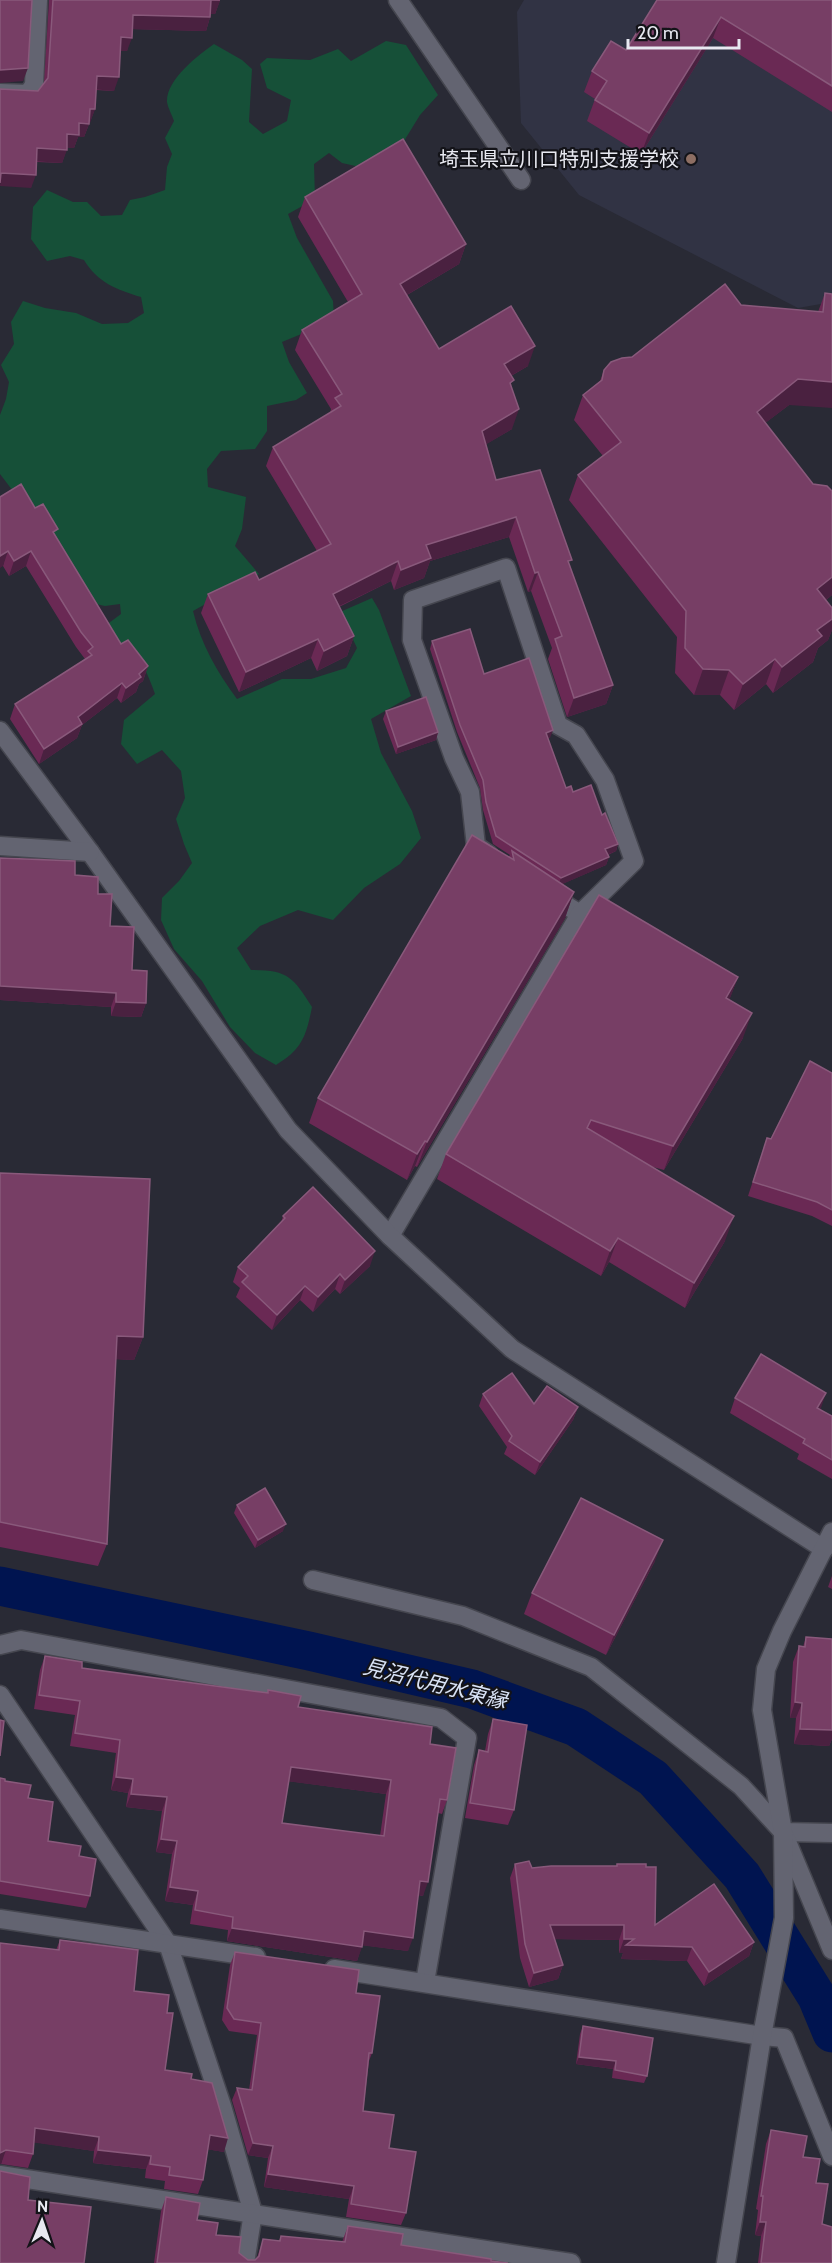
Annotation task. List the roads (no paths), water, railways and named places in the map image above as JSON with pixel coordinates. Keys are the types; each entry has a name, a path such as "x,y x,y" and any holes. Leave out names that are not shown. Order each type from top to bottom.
{"street":[{"path":"0,93 28,94 34,85 38,0"},
{"path":"398,0 520,180"},
{"path":"390,1236 580,914 634,861 605,780 576,735 558,725 506,568 413,600 412,640 454,758 470,792 476,846 504,865"},
{"path":"0,731 90,852 288,1130 390,1236 513,1349 824,1549"},
{"path":"0,846 90,852"},
{"path":"533,883 580,914"},
{"path":"726,2263 762,2036 784,1918 783,1832 762,1710 766,1669 782,1631 832,1532"},
{"path":"313,1580 463,1616 591,1667 741,1786 783,1832 832,1950"},
{"path":"0,1646 21,1640 441,1718 467,1738 425,1982"},
{"path":"0,1695 168,1944 222,2106 253,2213 245,2263"},
{"path":"783,1832 832,1833"},
{"path":"0,1919 273,1959"},
{"path":"320,1966 784,2038 832,2156"},
{"path":"0,2175 571,2263"}],"waterway":[{"name":"見沼代用水東縁","path":"0,1586 309,1651 472,1689 576,1727 653,1778 742,1876 817,1997 832,2033"}],"place":[{"name":"埼玉県立川口特別支援学校","path":"691,159"}]}
